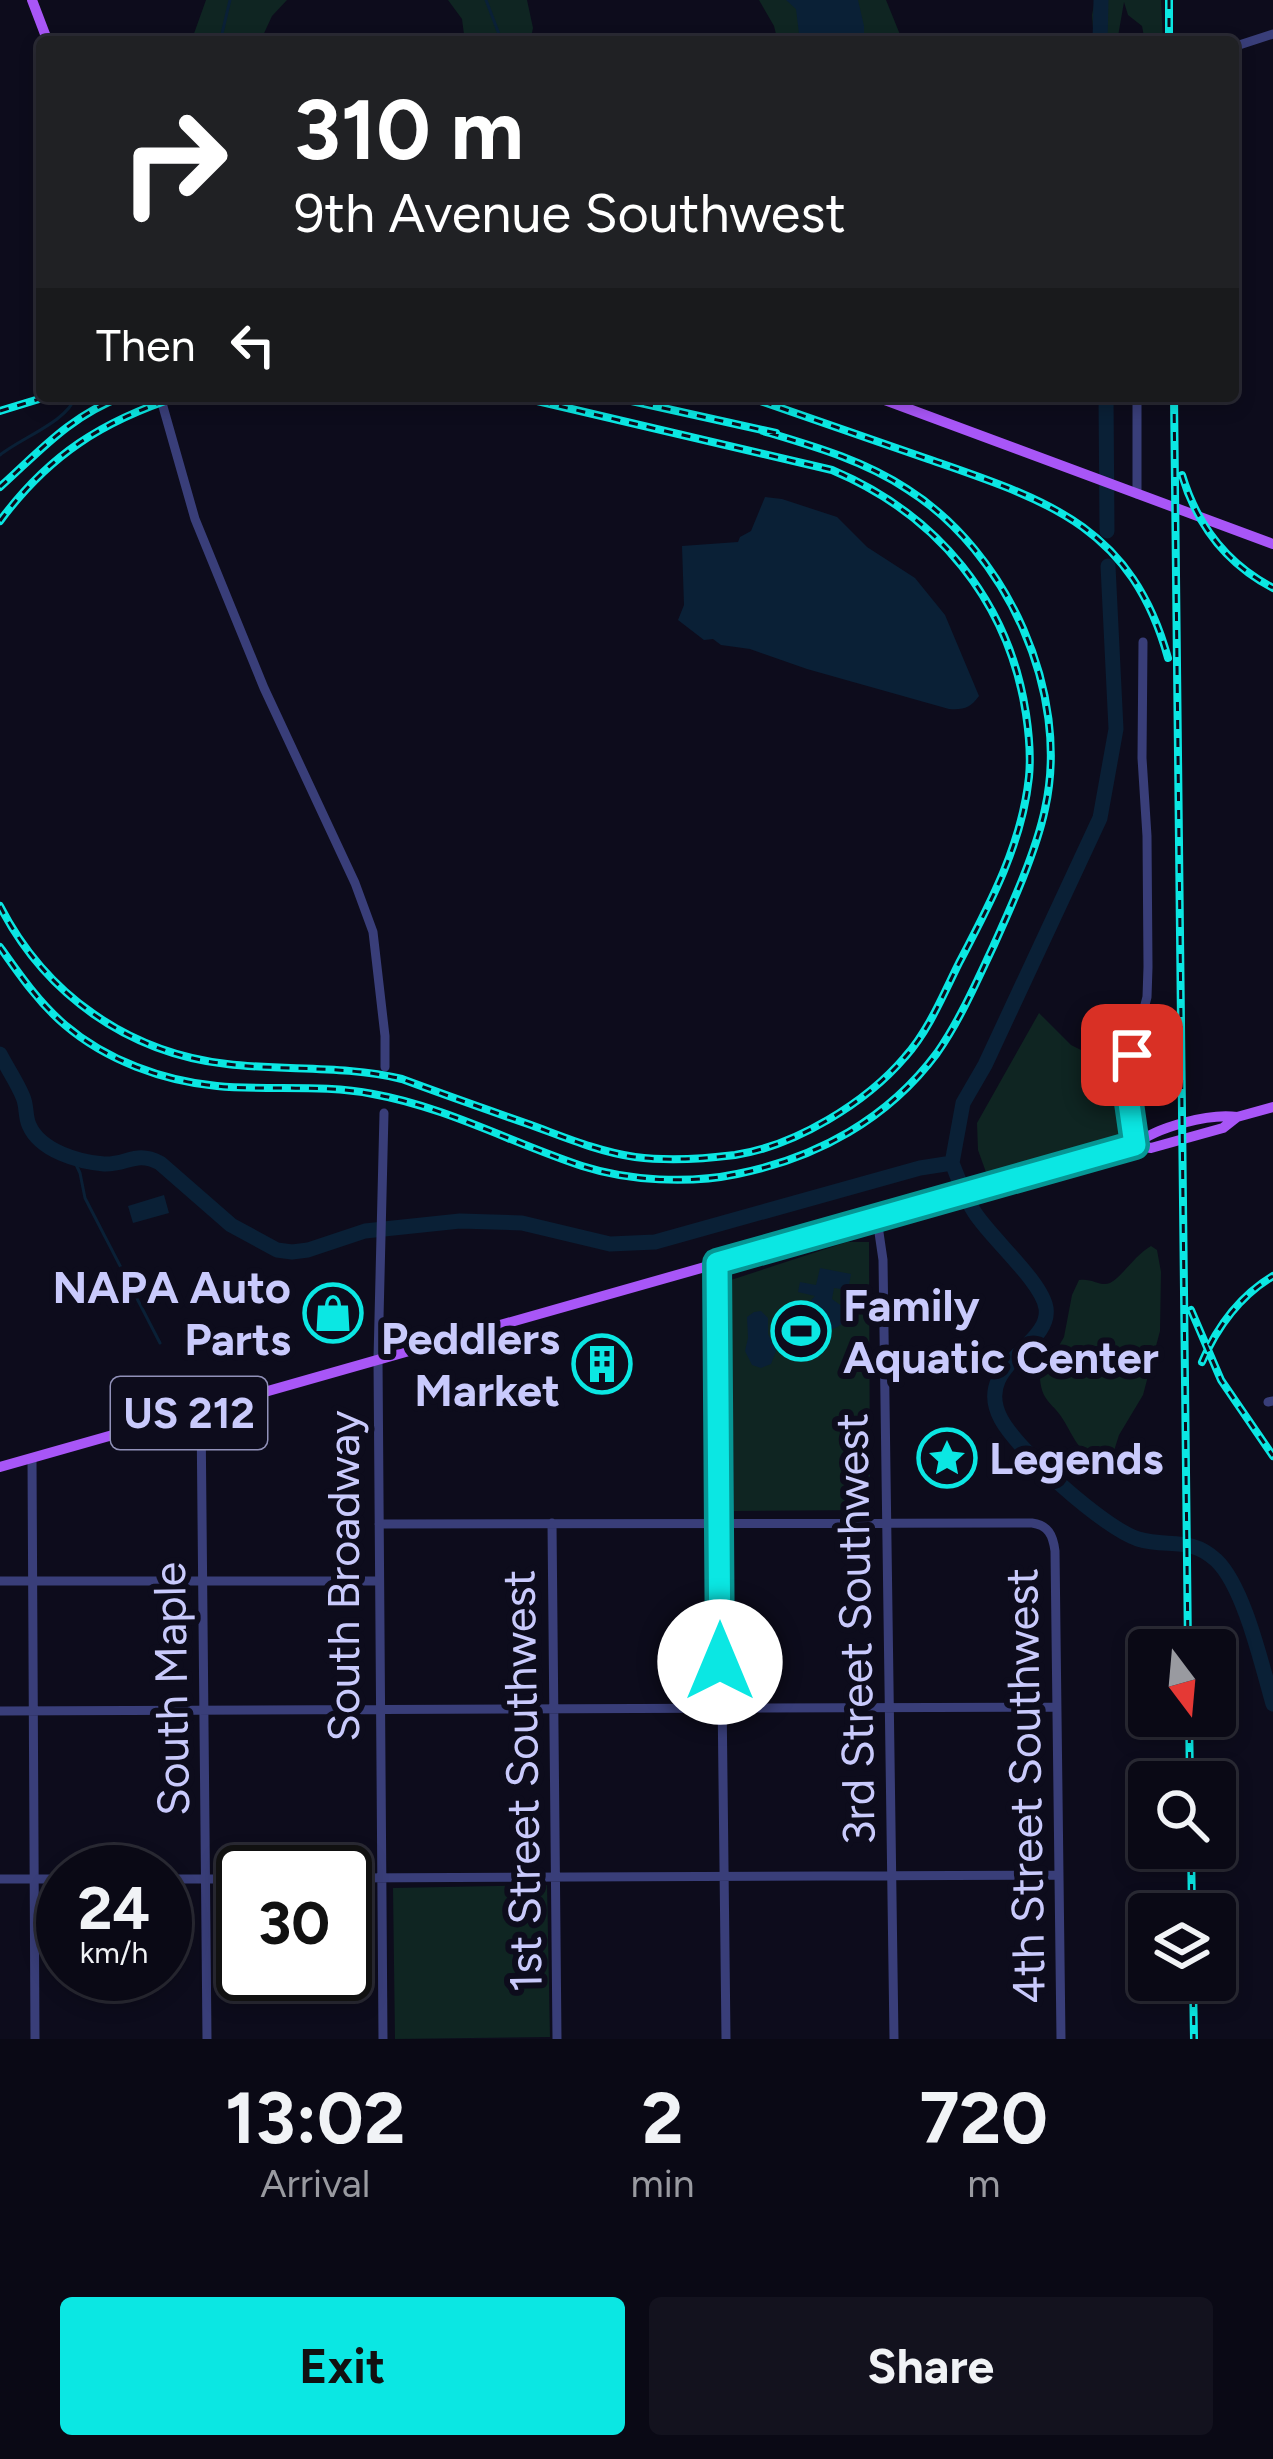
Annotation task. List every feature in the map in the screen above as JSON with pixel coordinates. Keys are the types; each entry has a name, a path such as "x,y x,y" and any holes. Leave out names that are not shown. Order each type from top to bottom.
{"main road":[{"path":"32,0 45,36"},
{"path":"890,402 1273,544"},
{"name":"US 212","path":"0,1467 1001,1184 1135,1145 1147,1135 1219,1114 1237,1117 1273,1107"}],"street":[{"path":"1239,45 1273,34"},
{"path":"162,402 203,540 373,932 385,1067"},
{"path":"1137,402 1137,494"},
{"path":"1135,1145 1129,1103 1132,1055 1147,998 1148,967 1143,642"},
{"name":"South Broadway","path":"383,2039 379,1359 384,1113"},
{"name":"3rd Street Southwest","path":"877,1219 883,1260 893,2039"},
{"path":"717,1263 725,2039"},
{"name":"South Maple","path":"201,1410 207,2039"},
{"path":"32,1457 35,2039"},
{"name":"4th Street Southwest","path":"887,1523 1032,1522 1050,1532 1055,1551 1061,2039"},
{"name":"1st Street Southwest","path":"552,1523 557,2039"},
{"path":"379,1524 887,1523"},
{"path":"0,1582 379,1582"},
{"path":"0,1711 1058,1707"},
{"path":"372,1878 1059,1875"},
{"path":"0,1879 34,1879"},
{"path":"192,1879 216,1879"}],"green space":[{"path":"206,0 287,0 263,36 193,36"},
{"path":"448,0 527,0 533,28 531,36 464,36 462,19"},
{"path":"759,0 886,0 901,36 776,36"},
{"path":"1095,0 1161,0 1163,36 1144,36 1124,2 1118,36 1094,36"},
{"path":"1039,1013 1071,1045 1126,1062 1128,1137 987,1175 978,1150 977,1123"},
{"name":"Family Aquatic Center","path":"847,1242 869,1242 870,1510 734,1511 731,1280"},
{"path":"1151,1246 1157,1250 1161,1272 1160,1331 1143,1395 1113,1454 1096,1458 1077,1443 1046,1398 1040,1379 1064,1337 1079,1280 1110,1283"},
{"path":"547,1885 550,2037 395,2039 393,1888"}],"water":[{"path":"786,0 858,0 864,36 799,36 796,9"},
{"path":"765,497 837,517 867,547 915,578 945,615 979,696 973,703 949,709 750,649 721,645 704,640 678,620 684,605 682,546 738,542 751,531"},
{"path":"164,1195 169,1213 133,1223 128,1206"},
{"path":"820,1268 851,1274 848,1290 834,1288 832,1299 853,1314 832,1329 816,1331 793,1320 815,1296 798,1292 800,1282 816,1285"},
{"path":"761,1311 768,1318 768,1334 776,1351 771,1364 761,1368 752,1365 745,1351 747,1317"}],"waterway":[{"path":"221,36 230,0"},
{"path":"486,0 500,36"},
{"path":"1100,36 1101,0"},
{"path":"0,455 54,421 73,402"},
{"path":"1106,402 1107,531"},
{"path":"952,1163 963,1103 1100,818 1116,729 1108,566"},
{"path":"0,1054 23,1097 29,1125 42,1142 72,1158 104,1164 152,1159 231,1225 277,1250 292,1252 365,1231 460,1221 522,1223 610,1244 655,1242 952,1163"},
{"path":"73,1158 85,1198 160,1343"},
{"path":"952,1163 975,1213 1035,1286 1046,1308 1037,1334 997,1384 995,1400 1001,1419 1043,1468 1123,1532 1149,1542 1188,1545 1216,1560 1243,1607 1273,1704"}],"railway":[{"path":"1169,0 1169,36"},
{"path":"0,411 36,400"},
{"path":"0,487 71,424 109,402"},
{"path":"0,521 38,477 79,443 165,402"},
{"path":"0,906 19,938 65,992 93,1014 156,1047 227,1064 402,1079 622,1155 685,1159 758,1150 828,1120 889,1074 928,1024 982,918 1012,850 1025,802 1030,761 1026,714 1017,673 985,599 935,537 870,488 832,470 542,402"},
{"path":"636,402 776,433"},
{"path":"763,402 1010,489 1078,524 1107,547 1131,577 1152,613 1168,658"},
{"path":"1174,402 1188,1629"},
{"path":"0,947 65,1025 98,1049 136,1067 217,1086 334,1089 400,1100 619,1175 679,1180 737,1174 795,1158 873,1116 937,1053 1007,915 1045,809 1051,765 1048,719 1039,673 1023,629 1001,587 943,516 873,470 763,431"},
{"path":"1182,475 1216,541 1241,567 1273,588"},
{"path":"1202,1362 1231,1313 1273,1276"},
{"path":"1191,1310 1221,1380 1273,1456"},
{"path":"1189,1737 1190,1761"},
{"path":"1191,1869 1192,1893"},
{"path":"1193,2001 1194,2039"}],"place":[{"name":"NAPA Auto Parts","path":"333,1313"},
{"name":"Family Aquatic Center","path":"801,1331"},
{"name":"Peddlers Market","path":"602,1364"},
{"name":"Legends","path":"947,1458"}],"route":[{"path":"720,1662 717,1263 1135,1145 1129,1103 1132,1055"}]}
